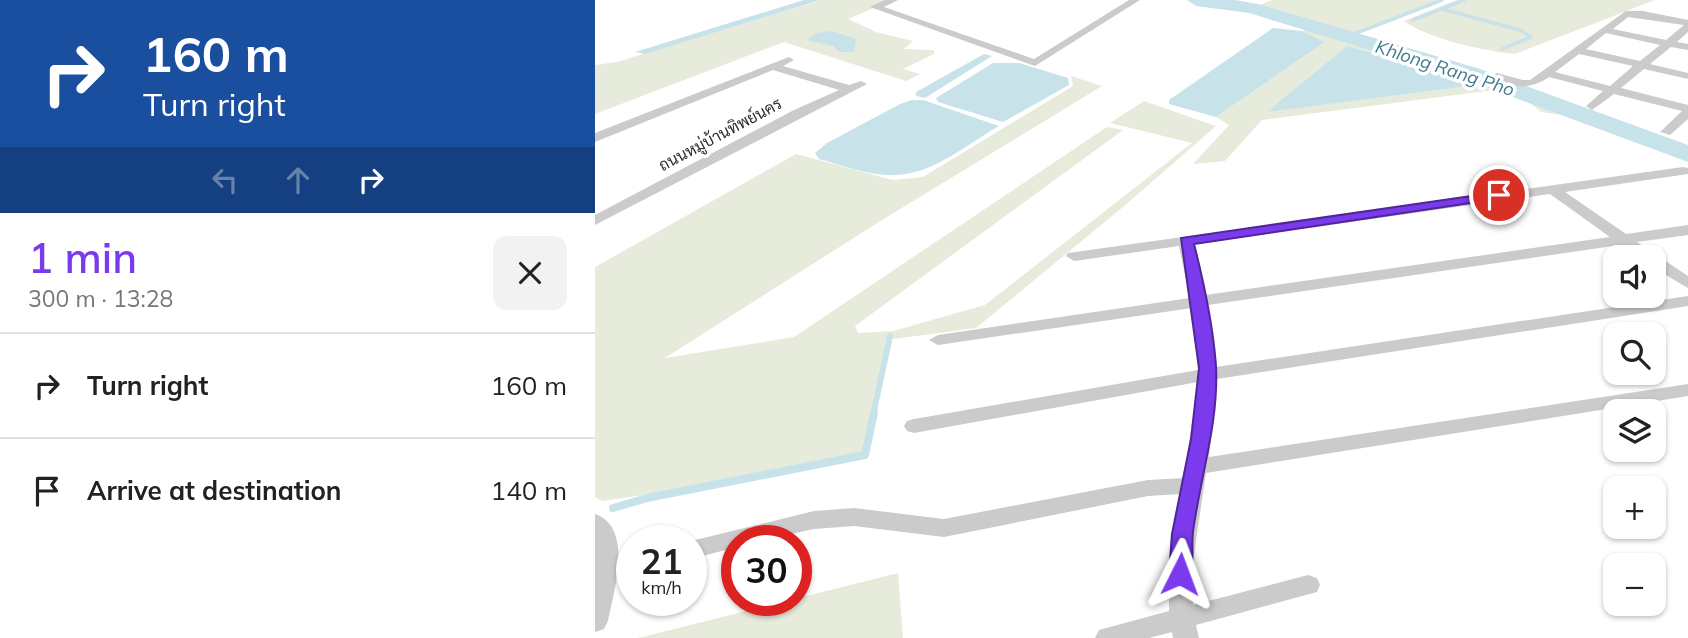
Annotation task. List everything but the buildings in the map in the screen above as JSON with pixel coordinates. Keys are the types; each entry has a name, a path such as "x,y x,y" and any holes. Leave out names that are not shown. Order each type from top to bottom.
{"street":[{"path":"893,0 875,7 1035,63 1135,0"},
{"path":"1497,76 1527,85 1626,14 1634,13 1688,25"},
{"path":"1592,106 1614,91 1688,25"},
{"path":"1604,30 1688,47"},
{"path":"1577,50 1688,76"},
{"name":"ถนนหมู่บ้านทิพย์นคร","path":"595,138 789,60"},
{"name":"ถนนหมู่บ้านทิพย์นคร","path":"599,214 855,87 774,67"},
{"path":"1547,73 1688,110"},
{"path":"1666,132 1688,110"},
{"path":"1074,256 1683,171"},
{"path":"1551,188 1630,245"},
{"path":"938,340 1688,230"},
{"path":"1183,629 1182,534 1194,476 1207,374 1199,300 1186,241"},
{"path":"1666,269 1688,283"},
{"path":"914,426 1207,374 1688,300"},
{"path":"707,546 831,519 869,518 922,529 944,528 1147,488 1194,476 1688,390"},
{"path":"595,523 601,527 607,540 606,565 595,621"},
{"path":"1108,638 1183,629 1308,585"}],"shaded area":[{"path":"821,0 892,0 848,19 876,32 913,41 904,49 934,50 934,54 903,69 920,74 906,81 784,42 595,114 595,65 617,62"},
{"path":"1272,0 1440,0 1353,34 1340,33 1260,5"},
{"path":"1457,0 1655,0 1515,54 1442,39 1404,21"},
{"path":"1309,29 1466,75 1583,118 1541,112 1529,102 1494,90 1262,120 1225,161 1193,164 1229,125 1216,117 1325,42 1302,31","holes":["1417,66 1464,79 1269,111"]},
{"path":"1071,76 1102,86 882,220 665,358 794,337 1107,127 1123,130 855,326 858,333 893,331 985,305 1192,143 1110,123 1144,101 1216,126 976,328 886,340 863,452 678,490 602,501 595,497 595,267 796,154 893,180 923,177 1073,86"},
{"path":"898,573 903,638 638,638 726,616 812,616 812,594"}],"water":[{"path":"1273,28 1302,31 1325,42 1216,117 1169,104 1169,100"},
{"path":"832,31 856,39 854,52 840,52 833,46 807,40 817,33"},
{"path":"1347,46 1464,79 1467,86 1267,112"},
{"path":"984,54 992,56 925,98 916,96 916,92"},
{"path":"993,63 1019,63 1068,78 1069,85 1003,122 938,102 936,98"},
{"path":"912,100 923,100 999,126 946,159 902,175 862,171 819,159 815,153 827,143"}],"waterway":[{"path":"641,52 815,0"},
{"name":"Khlong Rang Pho","path":"1196,0 1251,8 1469,73 1688,154"},
{"path":"1346,37 1442,0"},
{"path":"1413,20 1464,0"},
{"path":"1442,9 1520,30 1531,37 1502,49"},
{"path":"873,415 890,336"},
{"path":"613,508 647,498 865,455 874,413"}],"route":[{"path":"1180,574 1182,534 1201,439 1207,368 1196,280 1186,241 1499,195"}]}
